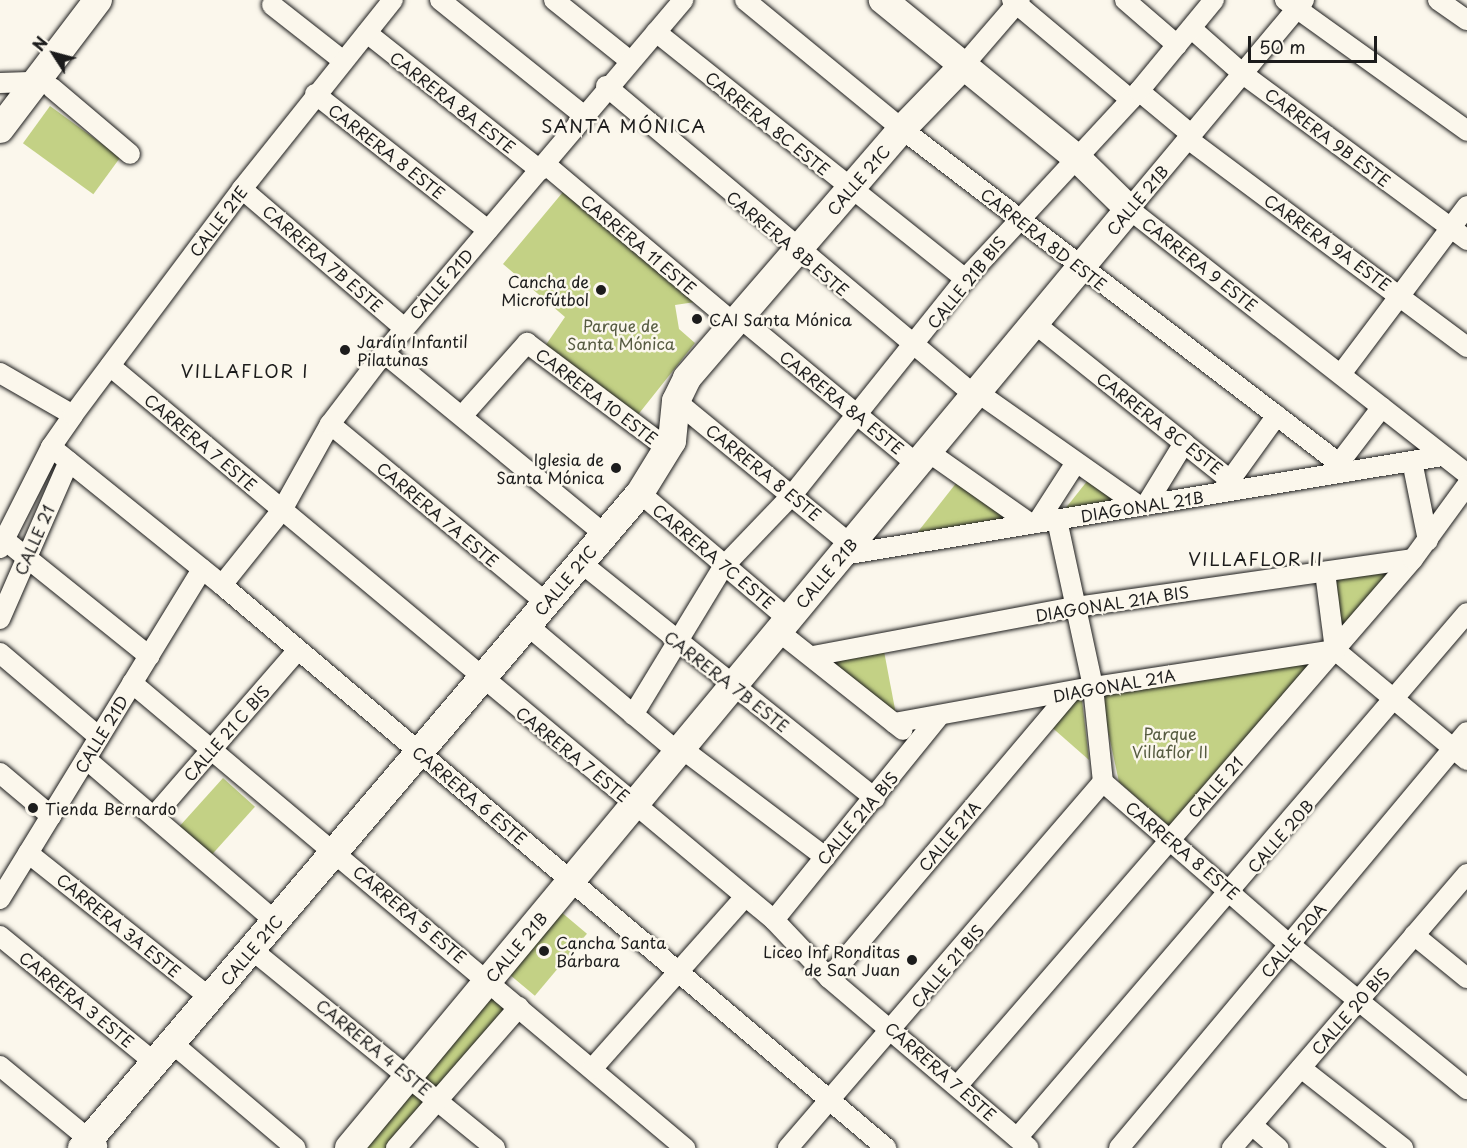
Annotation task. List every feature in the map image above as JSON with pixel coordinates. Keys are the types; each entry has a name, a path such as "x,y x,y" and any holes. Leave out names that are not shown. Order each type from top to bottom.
{"street":[{"path":"0,129 44,85 98,0"},
{"name":"CALLE 21E","path":"3,545 51,447 73,415 315,94 393,0"},
{"path":"440,0 582,114"},
{"path":"554,0 629,60"},
{"name":"CARRERA 8D ESTE","path":"745,0 902,129 1345,467"},
{"name":"CARRERA 9 ESTE","path":"883,0 1078,159 1129,209 1467,474"},
{"path":"1125,0 1177,45"},
{"name":"CALLE 21B BIS","path":"633,715 723,567 793,494 860,415 965,279 1018,219 1078,159 1135,96 1214,0"},
{"path":"1438,0 1467,20"},
{"name":"CALLE 21C","path":"90,1145 163,1053 640,493 668,449 677,420 676,401 687,378 902,129 963,66 1016,1"},
{"name":"CARRERA 9A ESTE","path":"1016,1 1135,96 1467,346"},
{"path":"1295,3 1467,131"},
{"name":"CALLE 21B","path":"349,1148 1080,267 1243,74 1295,3"},
{"name":"CALLE 21D","path":"222,585 282,510 330,424 384,353 542,167 582,114 656,32 671,4"},
{"path":"272,5 342,60"},
{"name":"CARRERA 9B ESTE","path":"1192,29 1243,74 1467,240"},
{"name":"CARRERA 8C ESTE","path":"656,32 849,190 965,279"},
{"name":"CARRERA 8A ESTE","path":"367,33 542,167"},
{"path":"0,83 44,85 130,154"},
{"name":"CARRERA 8B ESTE","path":"606,86 913,348 1075,464 1143,506"},
{"name":"CARRERA 8 ESTE","path":"315,94 488,230"},
{"name":"CARRERA 11 ESTE","path":"542,167 737,320"},
{"name":"CARRERA 7B ESTE","path":"242,189 404,328"},
{"path":"1341,374 1467,206"},
{"name":"CARRERA 8A ESTE","path":"737,320 860,415 922,458 1042,522"},
{"name":"CARRERA 8C ESTE","path":"1034,323 1184,443 1226,485"},
{"name":"CARRERA 10 ESTE","path":"462,416 527,343 668,449"},
{"path":"384,353 604,534"},
{"name":"CARRERA 7 ESTE","path":"110,366 635,804 744,898 774,920 829,978 893,1029 1023,1143"},
{"path":"0,373 73,415"},
{"name":"CARRERA 8 ESTE","path":"676,401 793,494 847,550"},
{"path":"1345,467 1382,407"},
{"path":"1226,485 1277,415"},
{"name":"CARRERA 7A ESTE","path":"330,424 546,603"},
{"path":"1143,506 1184,443"},
{"name":"CARRERA 6 ESTE","path":"51,447 222,585 886,1148"},
{"name":"DIAGONAL 21B","path":"847,550 1143,506 1226,485 1345,467 1442,456"},
{"name":"CALLE 21","path":"0,619 69,461"},
{"path":"1412,461 1428,540"},
{"path":"1075,464 1042,522 1076,607 1093,687 1103,782"},
{"name":"CALLE 21","path":"958,1085 1413,559 1467,485"},
{"name":"CARRERA 7C ESTE","path":"640,493 723,567 813,656 919,742"},
{"path":"3,545 28,556 149,656"},
{"name":"DIAGONAL 21A BIS","path":"813,656 1076,607 1413,559"},
{"name":"CARRERA 7B ESTE","path":"580,562 677,642 875,798"},
{"name":"CALLE 21D","path":"1,895 202,569"},
{"path":"1325,572 1335,650 1460,754"},
{"name":"CALLE 20B","path":"1023,1143 1232,891 1396,701 1467,613"},
{"path":"527,625 633,715 825,857"},
{"name":"CALLE 21 C BIS","path":"154,816 298,650"},
{"name":"DIAGONAL 21A","path":"894,723 1070,693 1093,687 1335,650"},
{"path":"0,653 99,737"},
{"name":"CARRERA 5 ESTE","path":"132,683 213,748 682,1147"},
{"name":"CALLE 21A","path":"829,978 1070,693"},
{"name":"CALLE 21A BIS","path":"774,920 875,798 939,716"},
{"name":"CALLE 20A","path":"1119,1148 1289,944 1460,754 1467,732"},
{"path":"86,759 275,921"},
{"path":"0,773 51,816"},
{"name":"CARRERA 8 ESTE","path":"1103,782 1168,841 1232,891 1289,944 1467,1089"},
{"name":"CALLE 21 BIS","path":"788,1148 893,1029 1103,782"},
{"name":"CARRERA 3A ESTE","path":"28,853 210,998"},
{"name":"CALLE 20 BIS","path":"1232,1148 1467,874"},
{"path":"592,1070 744,898"},
{"path":"1414,935 1467,978"},
{"name":"CARRERA 3 ESTE","path":"0,936 296,1148"},
{"name":"CARRERA 4 ESTE","path":"251,949 410,1075 495,1148"},
{"path":"396,1148 519,1007"},
{"path":"0,1066 90,1145"},
{"path":"1301,1068 1403,1148"},
{"path":"1252,1125 1278,1148"}],"green space":[{"path":"50,106 120,157 93,194 23,143"},
{"name":"Parque de Santa Mónica","path":"568,186 702,301 675,305 679,329 695,343 633,421 543,349 565,317 503,264"},
{"path":"1088,480 1115,500 1065,509"},
{"path":"957,482 1009,518 917,533"},
{"path":"1408,563 1340,638 1331,577"},
{"path":"884,651 897,720 823,661"},
{"name":"Parque Villaflor II","path":"1325,655 1171,828 1119,782 1100,694"},
{"path":"1070,700 1082,700 1089,760 1048,724"},
{"path":"223,778 255,807 205,862 173,833"},
{"name":"Cancha Santa Bárbara","path":"554,906 587,934 535,996 502,968"},
{"path":"489,996 508,1012 439,1094 420,1078"},
{"path":"409,1087 430,1105 392,1148 351,1148"}],"place":[{"name":"Cancha de Microfútbol","path":"601,290"},
{"name":"CAI Santa Mónica","path":"697,319"},
{"name":"Jardín Infantil Pilatunas","path":"345,350"},
{"name":"Iglesia de Santa Mónica","path":"616,468"},
{"name":"Tienda Bernardo","path":"33,808"},
{"name":"Cancha Santa Bárbara","path":"544,951"},
{"name":"Liceo Inf Ronditas de San Juan","path":"912,960"}],"district":[{"name":"SANTA MÓNICA","path":"624,126"},
{"name":"VILLAFLOR I","path":"245,371"},
{"name":"VILLAFLOR II","path":"1256,559"}]}
